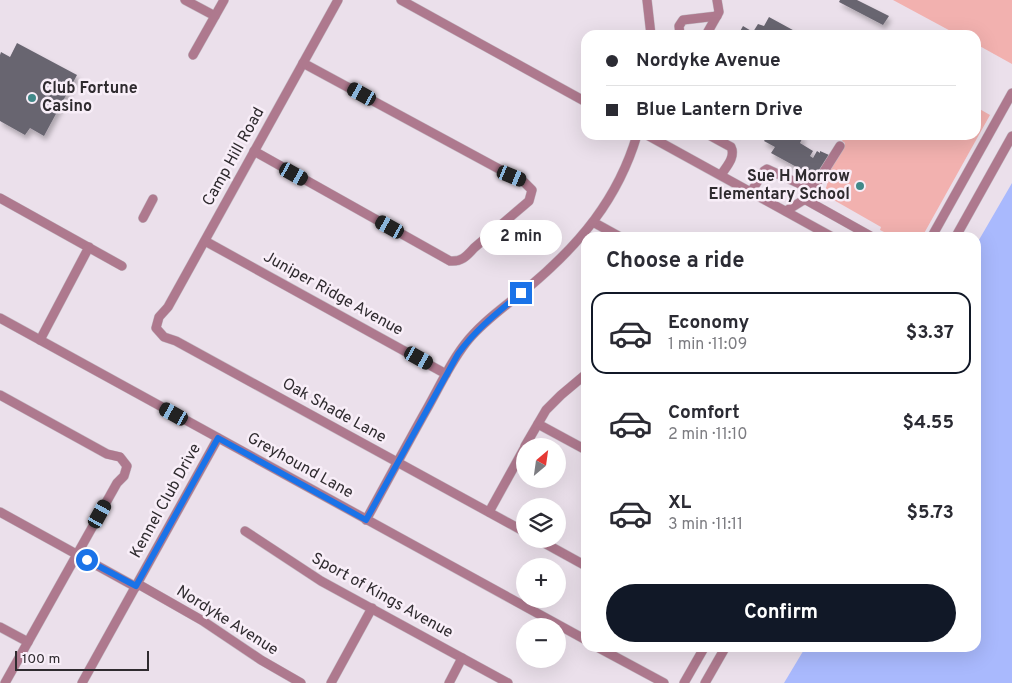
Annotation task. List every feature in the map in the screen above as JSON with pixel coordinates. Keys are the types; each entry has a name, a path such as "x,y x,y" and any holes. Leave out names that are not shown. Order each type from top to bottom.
{"street":[{"path":"185,0 215,16"},
{"path":"193,55 224,0"},
{"name":"Camp Hill Road","path":"156,328 159,317 168,307 338,0"},
{"path":"401,0 581,99"},
{"path":"647,0 650,30"},
{"path":"709,30 719,12 717,0"},
{"path":"680,30 683,20 717,16"},
{"path":"254,152 450,261 458,262 466,257 529,200 532,190 524,182 304,62"},
{"path":"934,232 1012,93"},
{"path":"958,232 1012,136"},
{"path":"585,232 617,184 626,167 635,140"},
{"path":"656,140 823,232"},
{"path":"717,140 733,150 733,155 721,175"},
{"path":"751,192 764,171 768,169 802,185 816,184 840,146"},
{"path":"0,198 122,266"},
{"path":"143,218 154,199"},
{"path":"786,212 802,200 806,200 863,232"},
{"path":"593,222 611,232"},
{"path":"366,520 446,374 469,339 480,327 567,254 581,237"},
{"name":"Juniper Ridge Avenue","path":"204,240 446,374"},
{"path":"40,340 89,247"},
{"name":"Greyhound Lane","path":"0,318 581,637"},
{"name":"Oak Shade Lane","path":"156,328 164,337 176,341 516,527"},
{"path":"530,438 554,401 581,378"},
{"path":"0,395 107,454 120,457 127,466 124,476 117,483 5,683"},
{"path":"538,424 581,447"},
{"name":"Kennel Club Drive","path":"82,683 218,438"},
{"path":"489,512 516,462"},
{"name":"Nordyke Avenue","path":"0,512 203,621 260,660 301,683"},
{"name":"Sport of Kings Avenue","path":"245,531 321,581 508,683"},
{"path":"553,548 581,563"},
{"path":"331,683 372,608"},
{"path":"0,627 28,642"},
{"path":"606,652 664,683"},
{"path":"684,683 702,652"},
{"path":"705,683 723,652"},
{"path":"449,683 462,658"}],"shaded area":[{"path":"893,0 1012,0 1012,64 981,47 981,30 949,30"},
{"path":"981,110 990,115 981,131"},
{"path":"976,140 925,232 884,232 880,230 881,227 832,199 826,192 827,177 845,143 842,141"}],"water":[{"path":"1012,183 1012,683 784,683 803,652 981,652 981,236"}],"building":[{"path":"840,0 857,0 889,16 883,25 839,2"},
{"path":"769,17 793,30 754,30 758,24 764,26"},
{"path":"743,26 750,30 741,30"},
{"name":"Club Fortune Casino","path":"17,43 77,75 44,136 30,128 25,135 0,121 0,55 1,52 10,57"},
{"name":"Sue H Morrow Elementary School","path":"802,140 800,143 813,151 810,156 813,158 817,151 829,155 818,175 813,176 771,153 775,147 764,141"}],"place":[{"name":"Club Fortune Casino","path":"32,98"},
{"name":"Sue H Morrow Elementary School","path":"860,186"}],"route":[{"path":"87,560 136,586 218,438 366,520 458,354 480,327 521,293"}]}
